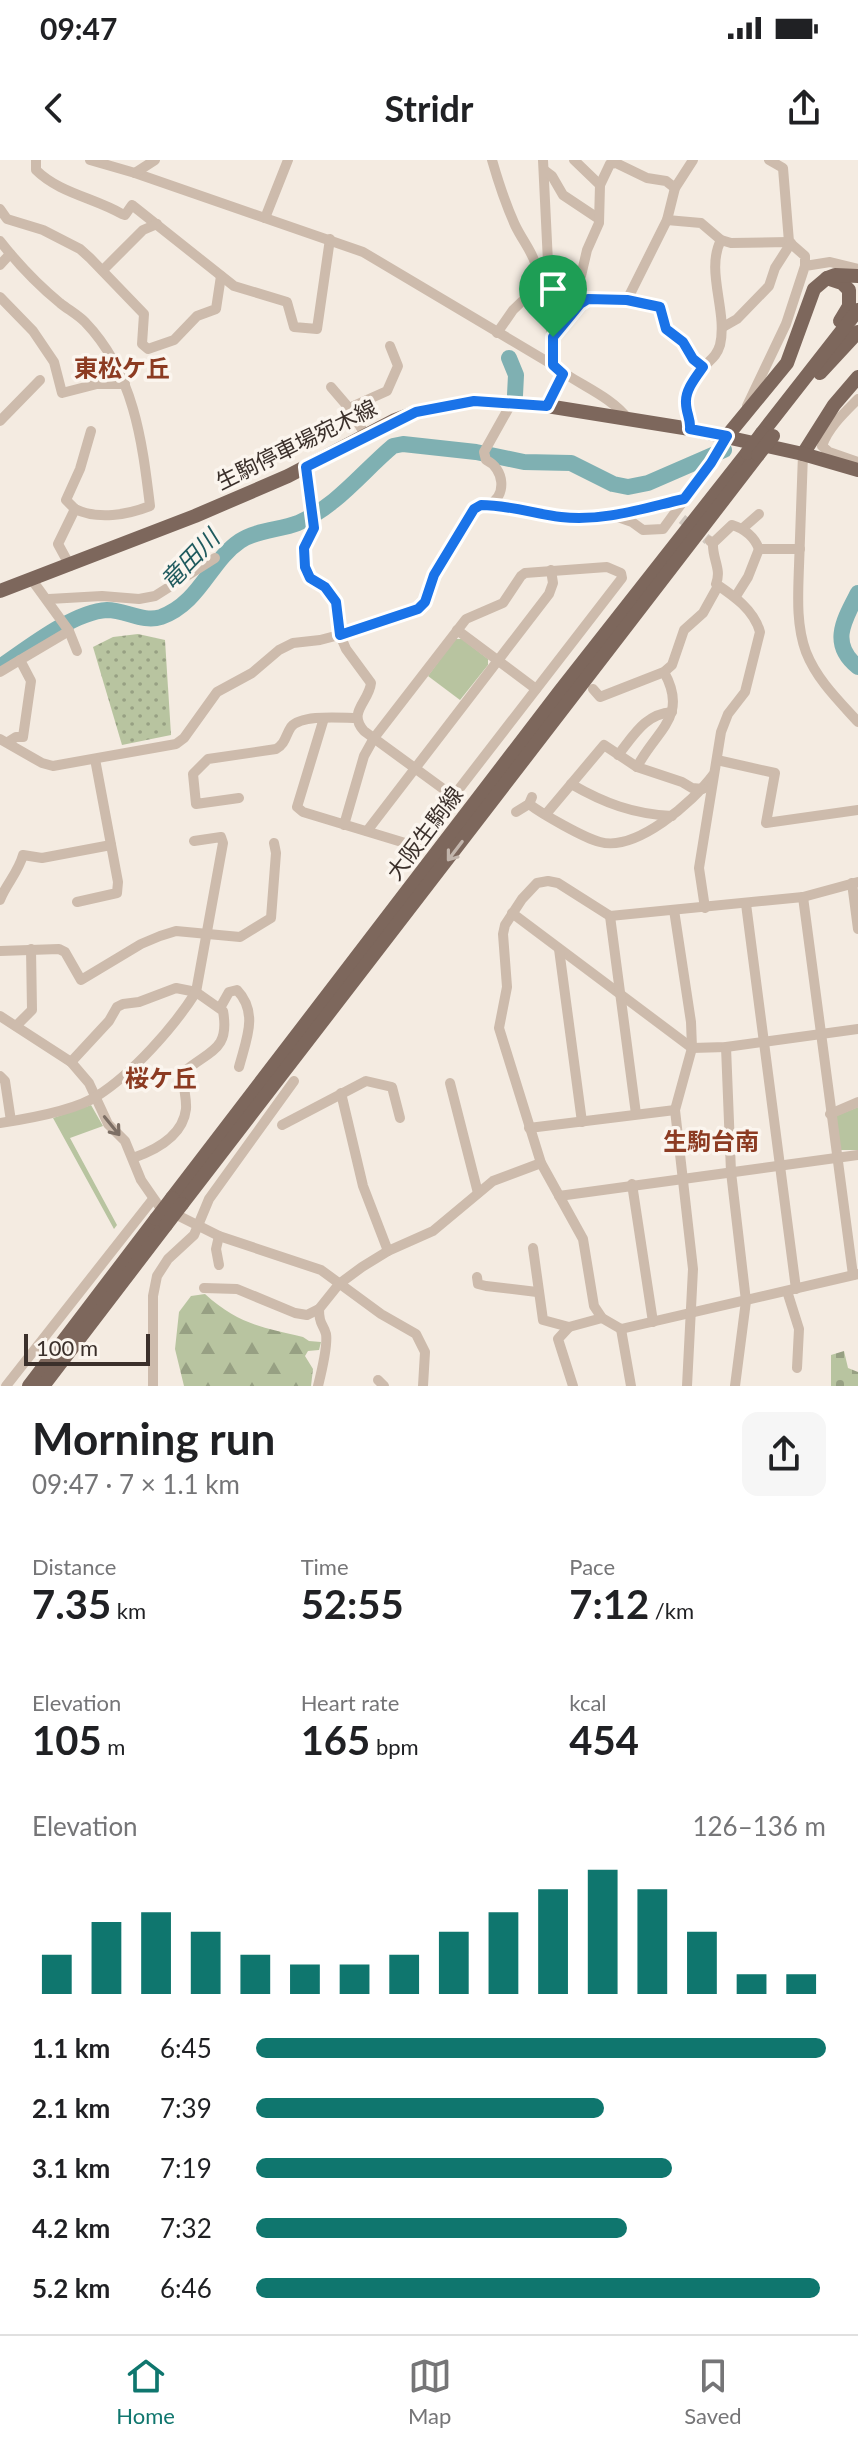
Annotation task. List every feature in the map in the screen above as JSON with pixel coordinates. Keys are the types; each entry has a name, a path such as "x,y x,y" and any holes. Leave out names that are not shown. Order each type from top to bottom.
{"main road":[{"path":"727,436 787,363 814,289 835,275 858,276"},
{"path":"814,374 849,306 846,286 827,278"},
{"name":"大阪生駒線","path":"29,1386 161,1222 814,374 858,310"},
{"name":"大阪生駒線","path":"814,374 858,324"},
{"path":"814,374 858,332"},
{"path":"803,454 834,405 858,377"},
{"name":"生駒停車場宛木線","path":"0,591 150,536 306,467 395,420 474,401 547,406 690,429 803,454 858,470"},
{"name":"大阪生駒線","path":"43,1386 161,1222"}],"street":[{"path":"36,160 36,170 40,174 70,191 125,215 132,205 234,286 287,302 292,326 316,330 330,239"},
{"path":"90,160 116,164 363,252 553,365 620,408 628,419"},
{"path":"135,173 155,160"},
{"path":"265,218 288,160"},
{"path":"492,160 515,224 535,257 538,269 536,288 513,310 497,333"},
{"path":"574,160 600,185"},
{"path":"627,300 667,220 675,188 693,160"},
{"path":"723,327 737,319 769,286 790,242 783,168 769,160"},
{"path":"552,301 569,292 579,280 599,219 600,185 610,164 616,163 647,178 666,181 675,188"},
{"path":"544,165 553,365"},
{"path":"544,165 563,195 599,219"},
{"path":"0,209 4,223 43,230 80,249 103,270 144,314 142,344 148,349 174,340 197,316 216,309 221,276"},
{"path":"667,220 701,223 721,240 740,243 790,242 805,256 805,266 786,324 743,416"},
{"path":"103,270 143,230 157,224"},
{"path":"690,429 686,397 703,367 713,361 723,327 715,258 721,240"},
{"path":"0,241 29,276 90,328 125,384 141,432 150,506 132,513 98,515 75,509 66,500 80,469 91,431"},
{"path":"0,265 10,254"},
{"path":"805,266 830,262 858,269"},
{"path":"635,288 644,303"},
{"path":"0,297 33,331 48,373 62,393 97,384 125,384"},
{"path":"553,337 580,304 588,299 644,303 660,307 666,329 683,342 693,359 703,367"},
{"path":"349,408 387,391 398,366 390,346"},
{"path":"0,421 48,373"},
{"path":"547,406 563,374"},
{"path":"331,387 349,408 366,436"},
{"path":"858,399 841,415 822,446 829,452 858,462"},
{"path":"489,505 501,490 501,479 497,467 486,460 484,452 512,402"},
{"path":"4,740 12,747 53,766 176,744 198,720 217,692 252,673 279,650 293,643 340,635 418,609 425,602 434,575 474,509 489,505 560,517 613,516 628,520 643,530 659,531 679,516 684,499 727,436"},
{"path":"803,454 799,618 807,653 829,690 858,722"},
{"path":"306,467 314,528 304,548 305,567 310,578 325,587 336,602 340,635 349,655 371,683 357,711 360,727 453,796"},
{"path":"613,516 684,499"},
{"path":"70,566 58,544 75,509"},
{"path":"743,528 759,514"},
{"path":"593,689 600,697 664,672 672,665 684,630 703,613 718,586 719,571 712,555 711,541 732,525 743,528 756,541 759,549 748,577 736,596"},
{"path":"759,549 800,549"},
{"path":"49,599 102,596 139,599 155,596 215,558"},
{"path":"324,718 297,807 303,812 344,825 415,846 622,578 615,568 607,567 551,570 521,576 503,603 466,619 374,738 364,756 344,825"},
{"path":"367,831 549,594 553,583 551,570"},
{"path":"32,580 67,627 77,651"},
{"path":"705,908 699,868 721,732 728,714 748,686 760,632 758,622 736,596 718,586"},
{"path":"0,672 67,627"},
{"path":"457,630 536,689"},
{"path":"4,740 23,737 31,681 20,660"},
{"path":"637,767 672,712 675,701 664,672"},
{"path":"618,755 645,721 656,713 672,712"},
{"path":"239,798 196,804 193,774 208,759 276,749 282,745 293,725 324,718 357,718"},
{"path":"546,814 602,745 637,767 692,788 703,789"},
{"path":"77,902 117,893 95,759"},
{"path":"717,760 775,773 766,823 858,810"},
{"path":"516,812 530,800 546,814 602,843 641,835 672,816 703,789 714,774"},
{"path":"571,784 619,808 672,816"},
{"path":"0,1076 5,1081 5,1122 44,1115 95,1098 166,1033 196,992 223,843 221,837 194,841"},
{"path":"0,951 59,949 65,952 81,980 141,944 176,931 240,937 271,918 274,843"},
{"path":"0,900 18,872 23,855 42,858 111,845"},
{"path":"803,897 830,1114 856,1275 621,1329 602,1318 594,1306 583,1239 541,1163 499,1028 507,987 503,934 512,913 537,883 548,881 558,883 610,916 803,897 855,883 858,929"},
{"path":"746,904 780,1166 791,1290 799,1329 797,1368"},
{"path":"674,910 692,1048 675,1110 692,1248 687,1386"},
{"path":"512,913 692,1048 726,1047 858,1029"},
{"path":"610,916 636,1114"},
{"path":"16,1026 32,1010 31,949"},
{"path":"559,949 582,1122"},
{"path":"71,1062 106,1030 117,1007 123,1004 139,1002 176,988 196,992 223,1011 226,1034 207,1056 185,1071 182,1083 186,1108 176,1132 151,1152 133,1158"},
{"path":"220,1008 229,992 237,990 248,1006 250,1024 239,1067"},
{"path":"0,1016 71,1062 89,1083 108,1124 125,1141 141,1180 159,1206 219,1236 321,1270 381,1314 416,1334 425,1352 423,1386"},
{"path":"726,1047 731,1172 746,1301 735,1386"},
{"path":"153,1386 153,1296 157,1276 168,1259 199,1227 205,1203 294,1081"},
{"path":"282,1125 366,1081 392,1087 400,1118"},
{"path":"450,1083 478,1193"},
{"path":"341,1093 363,1186 388,1251"},
{"path":"830,1114 858,1102"},
{"path":"529,1128 675,1110"},
{"path":"559,1196 858,1155"},
{"path":"204,1288 237,1289 307,1315 319,1309 339,1284 388,1251 433,1231 493,1181 541,1163"},
{"path":"632,1184 653,1322"},
{"path":"0,1379 6,1386 153,1199"},
{"path":"219,1236 216,1249 219,1265"},
{"path":"533,1248 543,1320 569,1327 602,1318"},
{"path":"477,1277 478,1284 486,1286 537,1292"},
{"path":"318,1386 325,1359 326,1333 319,1324 319,1309"},
{"path":"569,1327 558,1339 573,1386"},
{"path":"621,1329 631,1386"}],"green space":[{"path":"138,634 165,640 171,735 122,745 93,647 113,637"},
{"path":"455,639 462,639 488,659 488,665 460,700 428,676"},
{"path":"91,1105 103,1126 70,1138 117,1225 114,1229 53,1118"},
{"path":"858,1107 858,1150 838,1150 836,1116"},
{"path":"205,1294 228,1312 251,1323 321,1342 319,1350 308,1351 305,1356 313,1369 311,1386 184,1386 175,1349 179,1312 191,1296"},
{"path":"844,1351 848,1368 858,1372 858,1386 831,1386 831,1355"}],"waterway":[{"path":"509,358 516,375 515,395"},
{"name":"竜田川","path":"0,667 51,632 94,612 107,610 154,618 174,611 186,602 220,559 240,541 298,523 325,508 393,446 403,444 476,452 524,462 571,463 613,484 628,487 648,483 724,450"},
{"name":"竜田川","path":"858,593 842,632 844,650 858,667"}],"tunnel":[{"path":"682,519 708,540"}],"district":[{"name":"東松ケ丘","path":"122,367"},
{"name":"桜ケ丘","path":"161,1077"},
{"name":"生駒台南","path":"711,1140"}],"route":[{"path":"588,299 627,300 660,307 666,329 683,342 693,359 703,367 686,397 690,429 727,436 711,463 684,499 613,516 560,517 481,505 474,509 434,575 430,593 418,609 340,635 336,602 325,587 310,578 305,567 304,548 314,528 306,467 416,412 474,401 547,406 563,374 553,365 553,337 564,321 588,299"}]}
